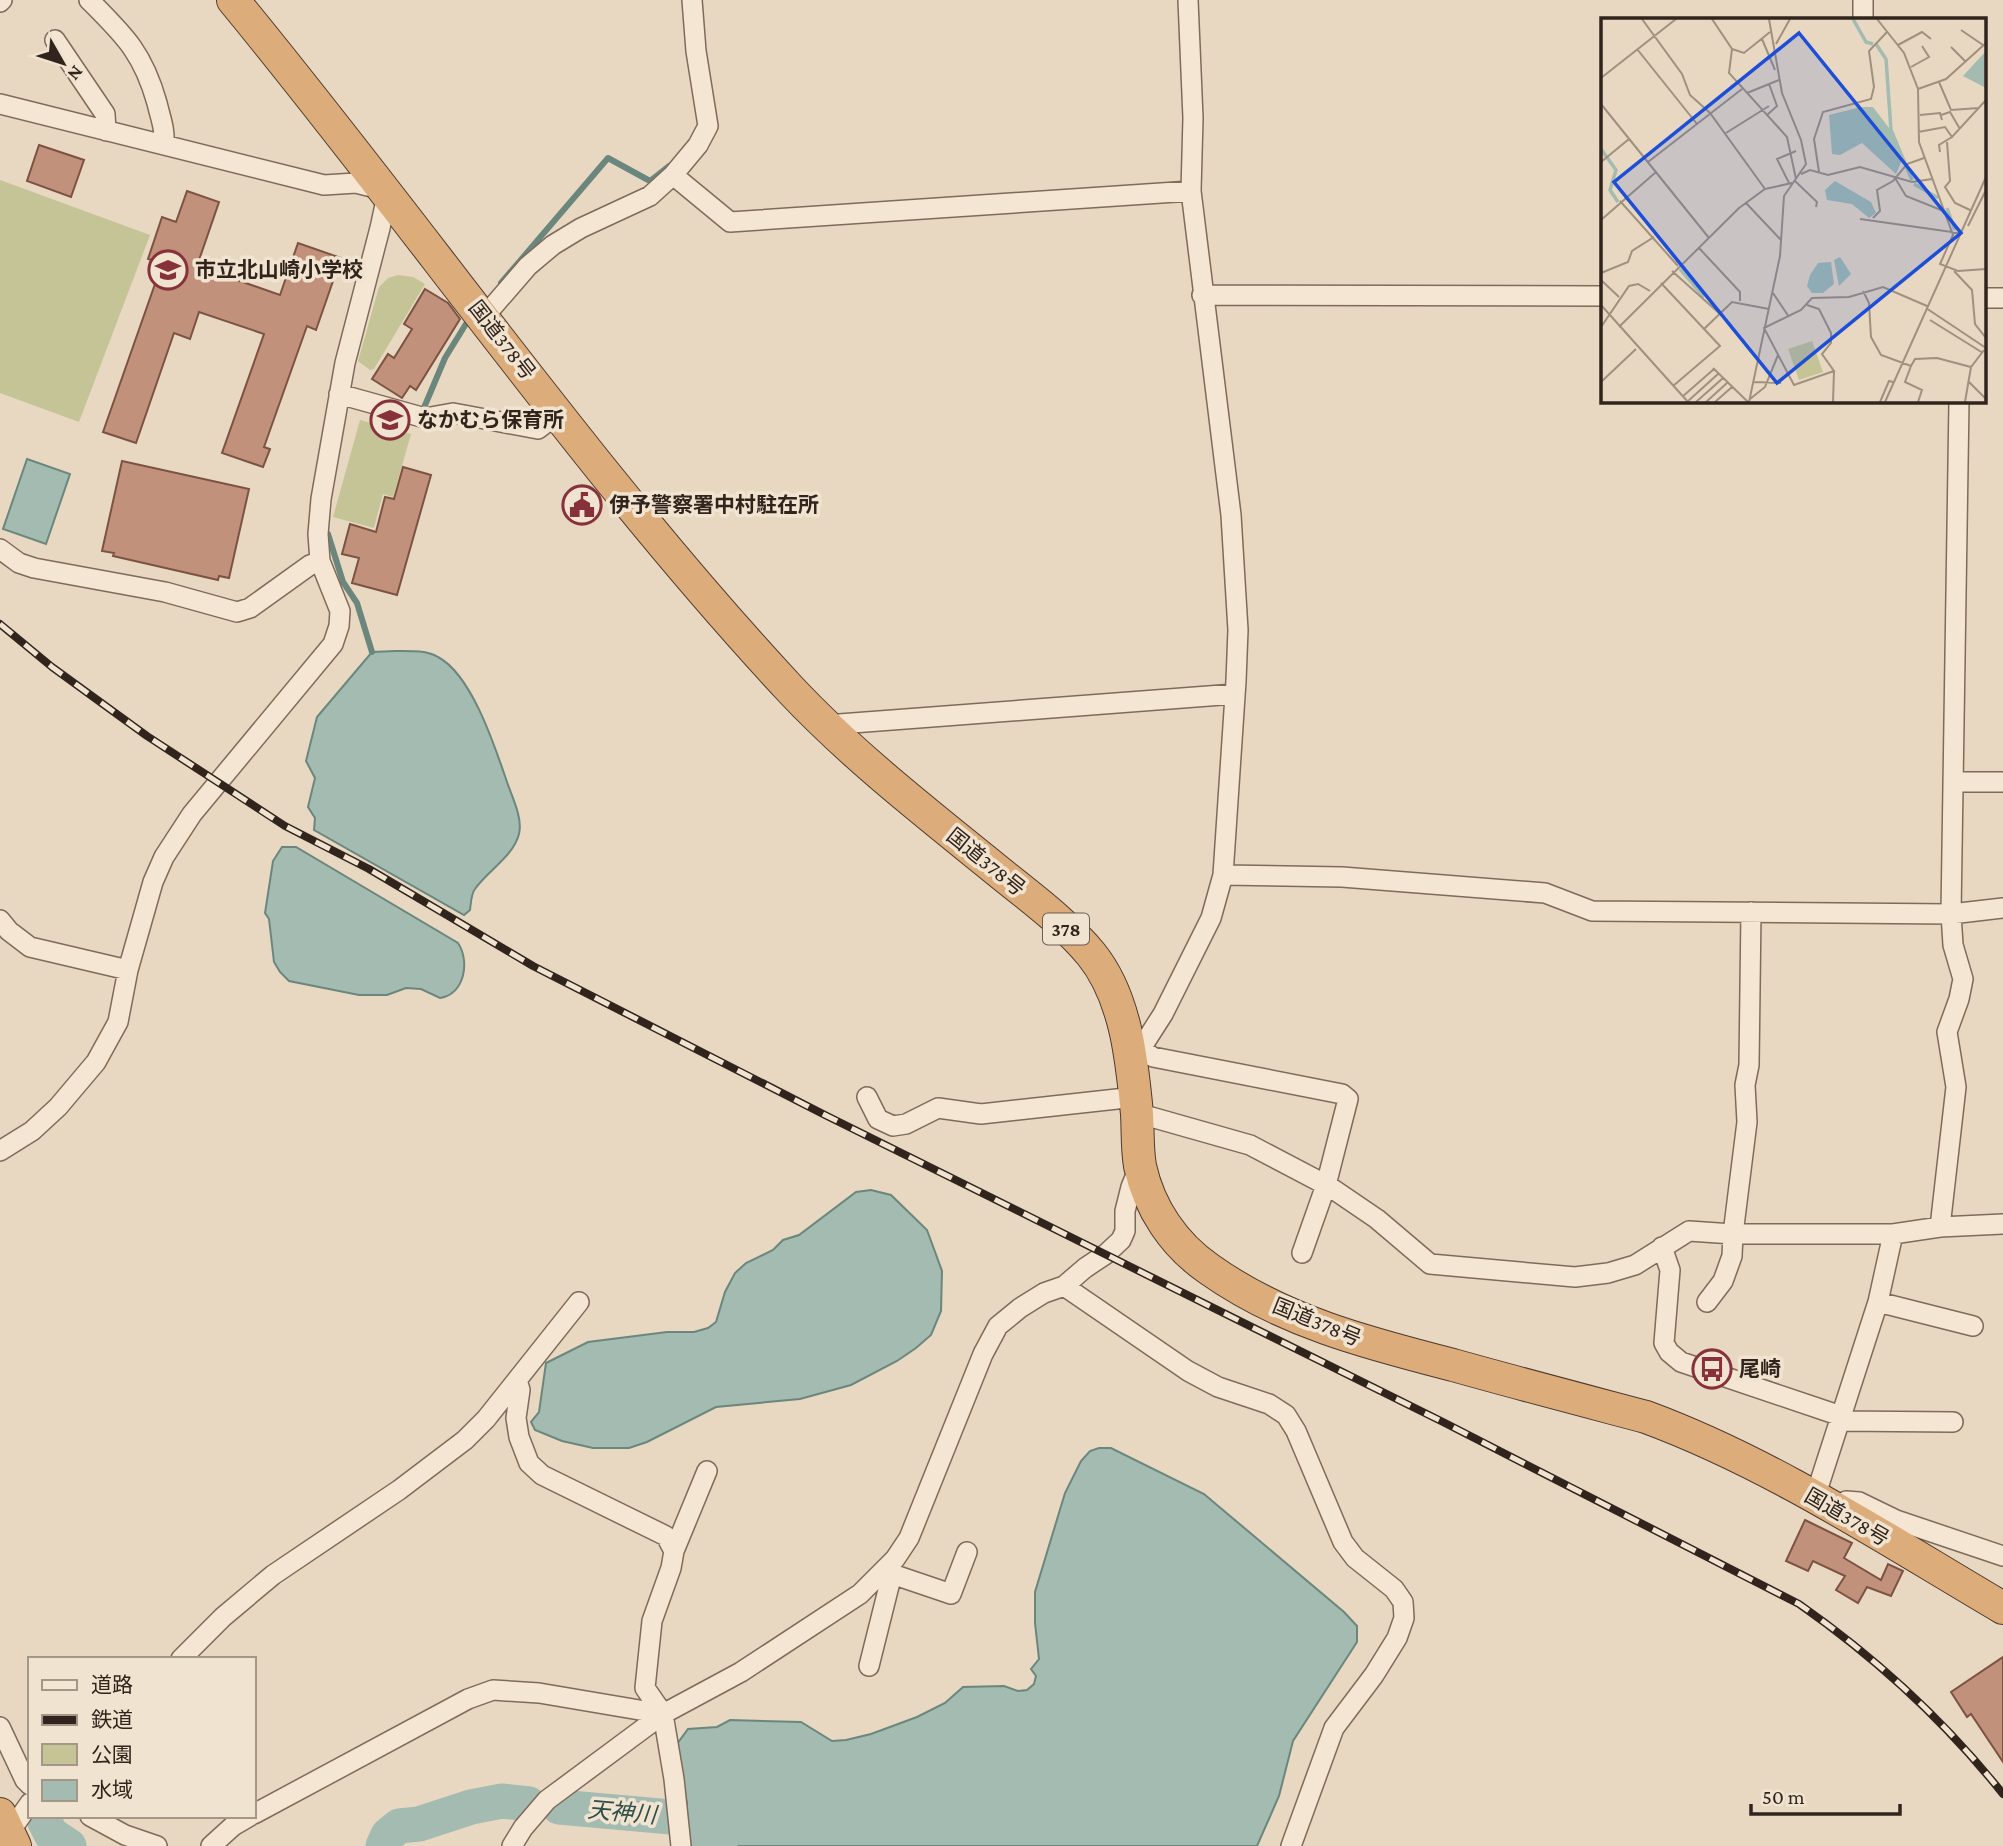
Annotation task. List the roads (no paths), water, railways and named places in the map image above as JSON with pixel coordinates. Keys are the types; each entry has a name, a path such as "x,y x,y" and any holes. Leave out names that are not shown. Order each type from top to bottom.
{"highway":[{"name":"国道378号","path":"233,0 387,191 483,318 654,533 745,639 826,724 904,794 1041,907 1090,954 1105,975 1135,1057 1140,1164 1153,1203 1163,1223 1180,1244 1207,1268 1292,1315 1345,1336 1646,1417 1725,1449 2003,1608"}],"street":[{"path":"89,0 132,45 149,75 165,129 164,145"},
{"path":"483,318 528,266 553,245 581,228 650,196 673,175 698,145 708,126 696,51 692,0"},
{"path":"1135,1057 1163,1014 1211,918 1223,875 1235,694 1238,630 1231,515 1191,191 1193,118 1188,0"},
{"path":"1863,0 1863,18"},
{"path":"55,40 105,114 106,131"},
{"path":"0,104 324,186 356,183 387,191 345,363 321,499 318,534 320,561 340,611 339,626 333,644 177,835 163,857 153,882 128,970 118,1022 96,1062 58,1107 32,1131 0,1151"},
{"path":"673,175 730,222 1191,191"},
{"path":"1202,295 1601,296"},
{"path":"340,394 425,418 453,414 538,429 559,413"},
{"path":"1940,1227 1956,1087 1947,1032 1963,979 1953,945 1951,914 1959,402"},
{"path":"0,549 19,563 34,568 165,592 237,611 250,608 310,565 320,561"},
{"path":"826,724 1235,694"},
{"path":"1953,782 2003,782"},
{"path":"1223,875 1342,877 1545,893 1592,911 1951,914 2003,908"},
{"path":"1707,1302 1723,1281 1729,1266 1747,1122 1745,1085 1749,1065 1751,912"},
{"path":"0,920 9,931 30,947 128,970"},
{"path":"1135,1057 1153,1057 1342,1094 1348,1099 1326,1185 1302,1252"},
{"path":"867,1097 878,1119 893,1126 906,1124 938,1108 981,1114 1136,1105 1250,1145 1326,1185 1377,1219 1430,1264 1575,1277 1608,1273 1634,1265 1689,1231 1733,1234 1893,1234 1940,1227 2003,1224"},
{"path":"869,1666 889,1572 909,1538 982,1354 998,1326 1044,1293 1064,1286 1121,1240 1125,1231 1125,1211 1131,1187 1140,1164"},
{"path":"1893,1234 1878,1302 1841,1418 1825,1504 1859,1502 1896,1520 2003,1556"},
{"path":"1662,1247 1670,1270 1664,1343 1669,1352 1681,1362 1841,1418 1953,1422"},
{"path":"1064,1286 1188,1371 1218,1387 1269,1404 1286,1415 1296,1432 1343,1542 1355,1559 1394,1589 1404,1602 1404,1618 1397,1638 1374,1675 1334,1728 1291,1846"},
{"path":"183,1657 223,1617 273,1575 399,1490 465,1440 486,1419 579,1302"},
{"path":"1878,1302 1973,1326"},
{"path":"517,1380 520,1390 516,1426 529,1463 542,1475 666,1536 674,1551"},
{"path":"681,1846 663,1714 645,1688 652,1621 671,1568 674,1551 707,1471"},
{"path":"889,1572 951,1594 967,1552"},
{"path":"512,1846 523,1828 547,1800 663,1714 741,1672 889,1572"},
{"path":"256,1813 468,1699 493,1690 539,1693 663,1714"},
{"path":"0,1727 28,1783"},
{"path":"8,1831 28,1806"},
{"path":"94,1818 125,1835 157,1846"},
{"path":"211,1846 233,1826 247,1818"}],"water":[{"path":"27,459 70,474 46,544 3,529"},
{"path":"417,651 438,657 461,679 481,713 518,814 520,828 516,842 506,857 475,889 470,910 464,915 314,830 315,818 308,807 315,778 306,761 317,717 372,652"},
{"path":"282,847 296,847 458,943 464,959 460,984 448,995 440,998 421,989 406,988 387,995 359,995 289,981 274,962 269,919 265,913 273,861"},
{"path":"871,1190 891,1195 927,1230 942,1271 941,1311 931,1335 916,1348 851,1385 800,1399 716,1407 647,1442 629,1448 593,1448 562,1441 535,1430 531,1422 539,1412 546,1363 588,1342 667,1332 694,1332 708,1328 716,1322 725,1292 735,1273 746,1263 773,1250 783,1240 799,1235 856,1192"},
{"path":"1111,1448 1204,1494 1344,1612 1357,1626 1357,1642 1293,1741 1279,1796 1257,1846 734,1846 689,1817 677,1744 688,1729 717,1727 730,1720 801,1722 832,1741 846,1740 917,1717 945,1703 963,1687 1004,1686 1018,1691 1027,1690 1034,1684 1036,1676 1031,1669 1039,1659 1035,1592 1065,1493 1081,1461 1090,1451"}],"waterway":[{"path":"501,283 608,158 650,181 669,166"},
{"path":"423,410 445,358 469,319"},
{"path":"328,534 343,582 357,603 372,652"},
{"name":"天神川","path":"383,1846 388,1835 399,1826 419,1824 471,1807 502,1801 529,1804"},
{"name":"天神川","path":"559,1807 671,1817 720,1846"},
{"name":"天神川","path":"45,1822 51,1834 69,1846"}],"railway":[{"path":"0,624 52,667 147,736 285,826 369,869 533,966 825,1115 1443,1422 1799,1604 1855,1646 1908,1691 1957,1741 2003,1794"}],"place":[{"name":"市立北山崎小学校","path":"168,270"},
{"name":"なかむら保育所","path":"390,420"},
{"name":"伊予警察署中村駐在所","path":"582,505"},
{"name":"尾崎","path":"1712,1369"}]}
